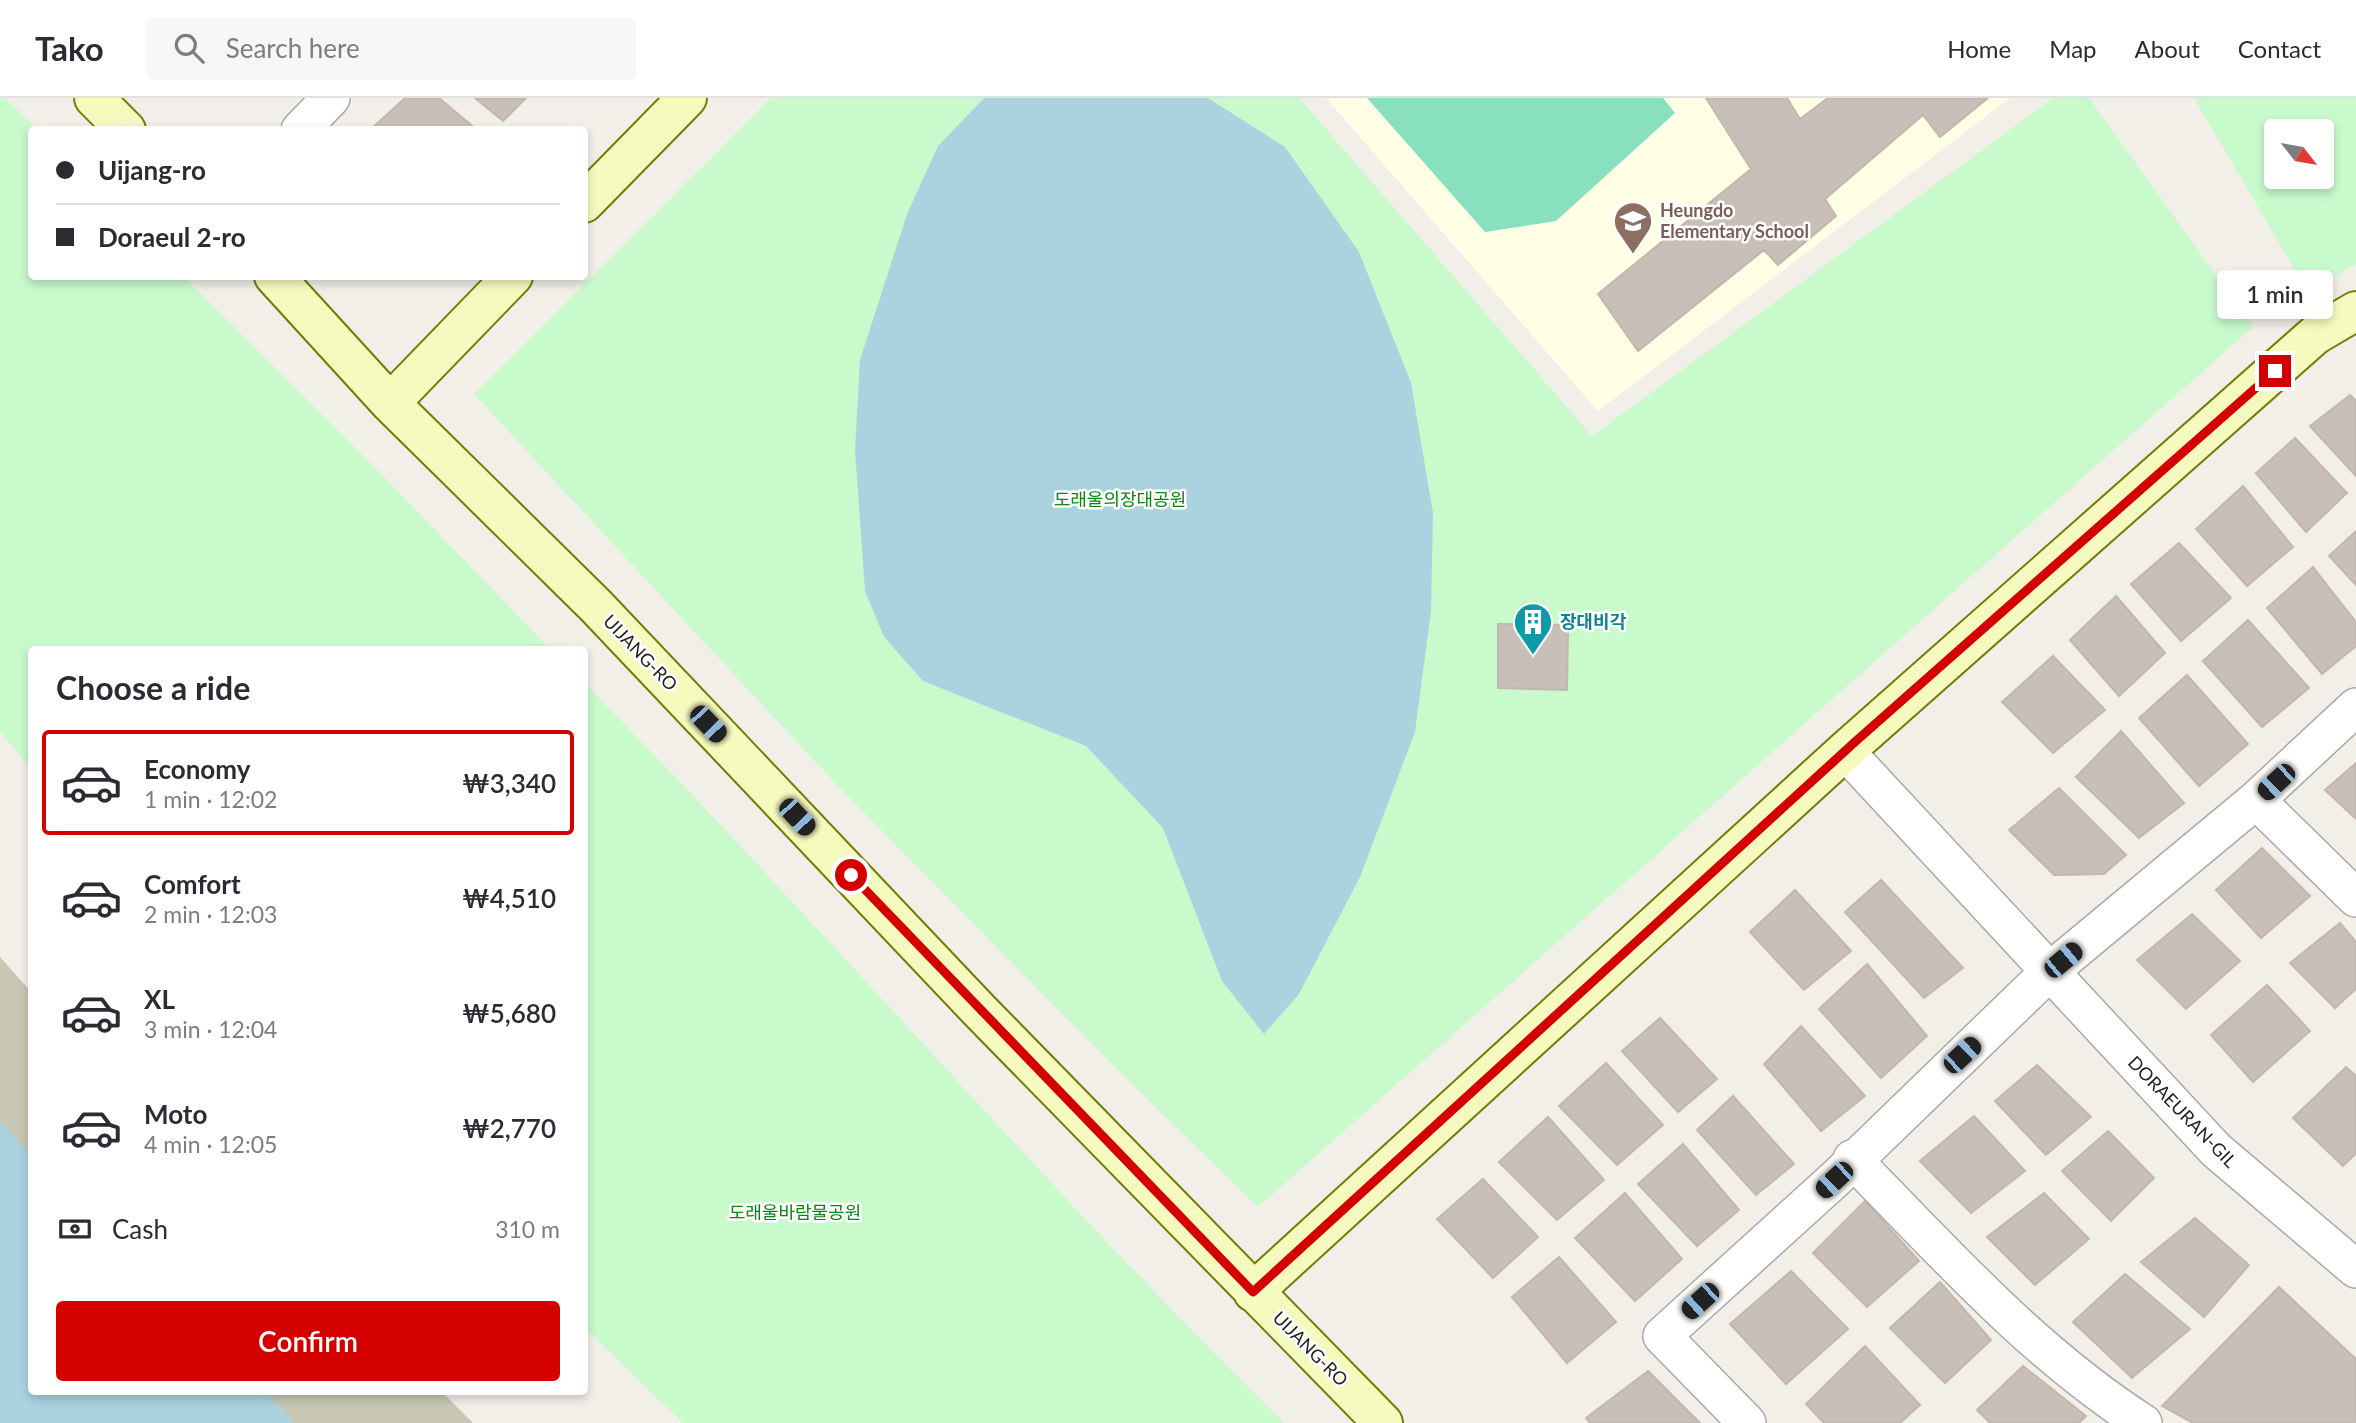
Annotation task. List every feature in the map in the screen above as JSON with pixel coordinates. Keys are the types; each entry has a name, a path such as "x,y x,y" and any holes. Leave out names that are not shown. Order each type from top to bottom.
{"street":[{"path":"94,98 122,126"},
{"path":"304,126 331,98"},
{"path":"588,199 687,98"},
{"name":"UIJANG-RO","path":"278,280 390,403 596,606 1253,1292 1383,1423"},
{"path":"390,403 509,280"},
{"path":"1253,1292 1845,751 2315,335 2356,311"},
{"path":"1747,1423 1662,1336 1834,1180 1852,1159 2049,972 2256,800 2356,707"},
{"name":"DORAEURAN-GIL","path":"1845,751 2216,1150 2356,1269"},
{"path":"2256,800 2356,898"},
{"path":"1852,1159 2021,1330 2097,1394 2143,1423"}],"shaded area":[{"name":"Heungdo Elementary School","path":"1326,98 2010,98 1598,411"},
{"path":"0,957 28,989 28,1395 445,1395 473,1423 0,1423"}],"green space":[{"path":"0,98 5,98 34,126 28,126 28,280 187,280 358,450 547,646 28,646 28,765 0,731"},
{"name":"도래울의장대공원","path":"771,98 1299,98 1592,436 2053,98 2089,98 2253,327 1258,1207 1109,1061 832,780 474,394"},
{"path":"1367,98 1663,98 1675,113 1556,221 1485,232"},
{"path":"2194,98 2356,98 2356,264 2308,292"},
{"name":"도래울바람물공원","path":"588,687 761,868 1106,1241 1284,1423 683,1423 588,1331"}],"water":[{"path":"984,98 1208,98 1285,147 1359,252 1411,383 1433,513 1431,611 1415,732 1360,877 1299,994 1264,1034 1222,981 1163,828 1086,746 923,681 884,637 865,591 855,450 860,360 907,214 938,146"},
{"path":"0,1122 28,1151 28,1395 268,1395 295,1423 0,1423"}],"building":[{"path":"405,98 439,98 472,126 374,126"},
{"path":"475,98 526,98 503,121"},
{"path":"1706,98 1787,98 1800,119 1828,98 1988,98 1940,137 1923,115 1825,199 1836,216 1778,265 1764,250 1638,351 1598,294 1751,169"},
{"path":"2350,395 2356,401 2356,476 2310,426"},
{"path":"2295,438 2347,493 2306,532 2256,473"},
{"path":"2243,486 2293,547 2247,586 2196,529"},
{"path":"2356,531 2356,585 2329,556"},
{"path":"2179,543 2231,598 2181,641 2131,584"},
{"path":"2313,567 2356,622 2356,646 2322,674 2267,608"},
{"path":"2116,596 2165,653 2119,696 2070,640"},
{"path":"2248,620 2309,688 2262,727 2203,661"},
{"name":"장대비각","path":"1498,624 1568,625 1567,690 1498,688"},
{"path":"2053,656 2105,710 2053,753 2002,702"},
{"path":"2187,675 2248,744 2199,786 2139,718"},
{"path":"2121,731 2184,803 2139,838 2076,777"},
{"path":"2356,763 2356,819 2325,790"},
{"path":"2059,788 2126,855 2104,874 2054,875 2009,830"},
{"path":"2262,848 2310,896 2261,938 2216,890"},
{"path":"1881,880 1963,968 1924,998 1845,912"},
{"path":"1795,890 1851,951 1804,990 1750,932"},
{"path":"2192,914 2240,961 2186,1009 2137,960"},
{"path":"2340,923 2356,942 2356,989 2335,1008 2290,963"},
{"path":"1867,964 1927,1036 1881,1078 1819,1009"},
{"path":"2267,985 2310,1031 2253,1082 2211,1035"},
{"path":"1660,1018 1717,1079 1678,1112 1622,1051"},
{"path":"1801,1026 1865,1096 1821,1131 1764,1064"},
{"path":"1606,1063 1663,1125 1617,1165 1559,1106"},
{"path":"2037,1065 2091,1117 2046,1155 1995,1101"},
{"path":"2346,1067 2356,1076 2356,1153 2343,1166 2293,1118"},
{"path":"1733,1096 1794,1164 1756,1195 1697,1130"},
{"path":"1974,1116 2025,1171 1971,1213 1920,1161"},
{"path":"1548,1117 1604,1180 1557,1220 1499,1162"},
{"path":"2108,1131 2154,1178 2111,1221 2062,1171"},
{"path":"1683,1144 1739,1210 1697,1246 1638,1184"},
{"path":"1483,1179 1538,1237 1493,1278 1437,1219"},
{"path":"1625,1193 1682,1259 1635,1301 1575,1238"},
{"path":"2044,1193 2089,1239 2035,1285 1987,1237"},
{"path":"1865,1201 1919,1261 1867,1307 1813,1253"},
{"path":"2195,1218 2249,1265 2204,1317 2141,1262"},
{"path":"1559,1257 1616,1322 1567,1363 1512,1297"},
{"path":"1791,1271 1848,1329 1786,1384 1730,1324"},
{"path":"2125,1274 2190,1329 2132,1378 2073,1322"},
{"path":"1940,1282 1991,1340 1945,1383 1890,1328"},
{"path":"2279,1287 2356,1359 2356,1423 2193,1423 2162,1406"},
{"path":"1865,1346 1920,1405 1900,1423 1824,1423 1806,1404"},
{"path":"2023,1366 2086,1416 2079,1423 1990,1423 1977,1410"},
{"path":"1648,1371 1700,1423 1590,1423 1586,1418"}],"place":[{"name":"Heungdo Elementary School","path":"1633,255"},
{"name":"장대비각","path":"1533,656"}],"route":[{"path":"851,875 1253,1292 1856,741 2275,371"}]}
